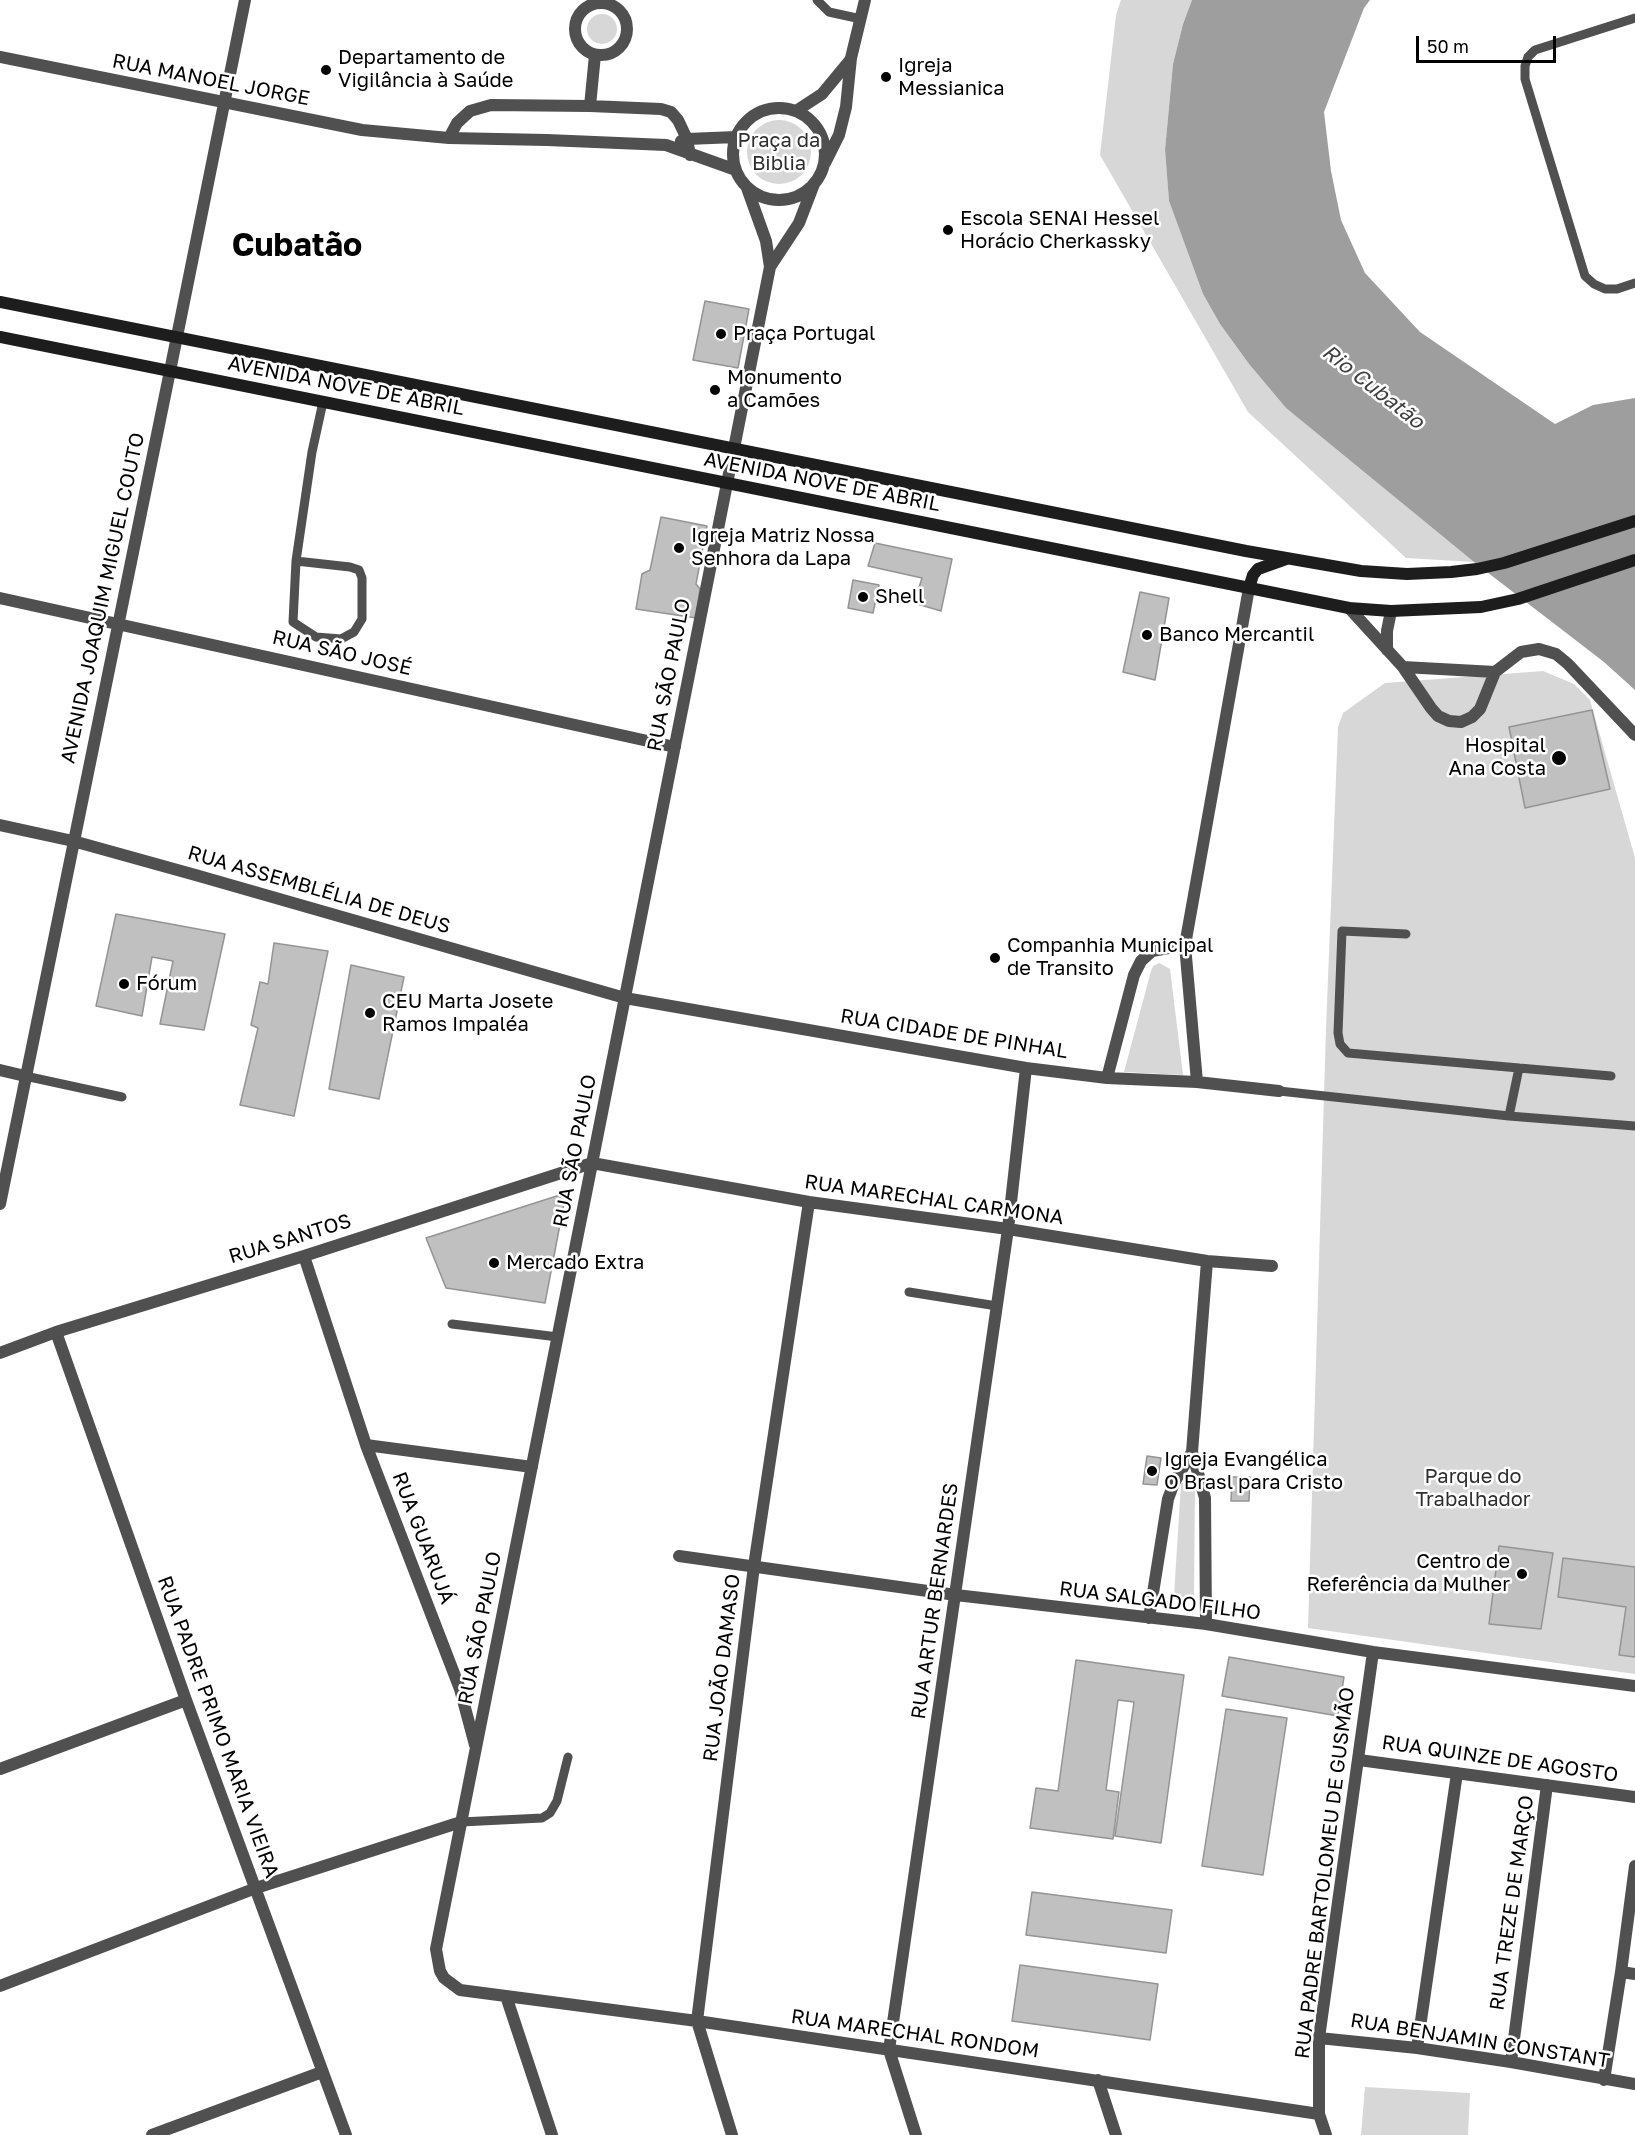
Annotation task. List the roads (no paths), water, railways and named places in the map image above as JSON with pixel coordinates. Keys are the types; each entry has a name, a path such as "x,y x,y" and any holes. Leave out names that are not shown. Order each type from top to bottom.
{"main road":[{"name":"AVENIDA NOVE DE ABRIL","path":"0,302 734,449 1361,571 1407,574 1451,572 1504,563 1635,521"},
{"name":"AVENIDA NOVE DE ABRIL","path":"0,337 1349,608 1391,611 1480,607 1518,599 1635,560"},
{"path":"1249,588 1253,574 1258,569 1287,558"}],"street":[{"name":"AVENIDA JOAQUIM MIGUEL COUTO","path":"0,1204 245,0"},
{"path":"823,167 825,154 820,134 807,118 796,111 774,108 760,112 748,119 736,137 733,159 736,170 747,188 766,198 788,199 808,190 815,182 823,167 840,135 846,107 851,58 866,0"},
{"path":"595,3 612,5 619,10 627,24 625,41 612,53 595,55 581,45 576,38 576,20 587,7 595,3"},
{"path":"590,106 595,55"},
{"name":"RUA MANOEL JORGE","path":"0,57 362,130 449,138 666,146 736,170"},
{"path":"796,111 822,94 851,58"},
{"path":"449,138 457,123 470,111 491,105 661,109 671,112 678,120 687,139 690,155"},
{"name":"RUA MANOEL JORGE","path":"666,146 687,139 736,137"},
{"name":"RUA SÃO PAULO","path":"770,267 799,223 815,182"},
{"name":"RUA SÃO PAULO","path":"506,1996 460,1990 444,1978 440,1971 436,1949 770,267 766,241 747,188"},
{"path":"1197,1082 1185,945 1249,588"},
{"name":"RUA SÃO JOSÉ","path":"0,598 675,747"},
{"path":"1349,608 1403,667 1438,716 1461,722 1472,717 1480,709 1495,672 1521,652 1539,649 1556,654 1568,664 1635,735"},
{"path":"1387,650 1387,631 1391,611"},
{"path":"1403,667 1495,672"},
{"name":"RUA ASSEMBLÉLIA DE DEUS","path":"0,825 73,841 625,998"},
{"path":"1107,1078 1134,975 1141,961 1152,951 1185,945"},
{"name":"RUA CIDADE DE PINHAL","path":"625,998 1026,1068 1107,1078 1197,1082 1279,1091"},
{"name":"RUA ARTUR BERNARDES","path":"916,2135 890,2050 1008,1229 1026,1068"},
{"path":"0,1070 25,1076"},
{"name":"RUA MARECHAL CARMONA","path":"592,1163 809,1202 1008,1229 1207,1261 1272,1266"},
{"name":"RUA SANTOS","path":"0,1353 56,1332 304,1256 592,1163"},
{"name":"RUA JOÃO DAMASO","path":"732,2135 697,2021 754,1566 809,1202"},
{"name":"RUA GUARUJÁ","path":"304,1256 366,1445 460,1689 476,1749"},
{"path":"1206,1624 1205,1498 1192,1452 1207,1261"},
{"name":"RUA PADRE PRIMO MARIA VIEIRA","path":"56,1332 186,1700 346,2135"},
{"name":"RUA GUARUJÁ","path":"366,1445 532,1467"},
{"path":"1149,1618 1168,1499 1174,1483 1192,1452"},
{"name":"RUA SALGADO FILHO","path":"679,1556 956,1595 1206,1624 1373,1652 1635,1686"},
{"name":"RUA PADRE BARTOLOMEU DE GUSMÃO","path":"1326,2135 1319,2114 1319,2038 1373,1652"},
{"path":"0,1769 186,1700"},
{"name":"RUA QUINZE DE AGOSTO","path":"1359,1760 1635,1797"},
{"path":"1417,2048 1457,1773"},
{"name":"RUA TREZE DE MARÇO","path":"1511,2061 1547,1785"},
{"path":"0,1986 256,1888 461,1822"},
{"path":"1604,2080 1635,1866"},
{"path":"1621,1972 1635,1974"},
{"path":"506,1996 552,2135"},
{"name":"RUA MARECHAL RONDOM","path":"506,1996 697,2021 1319,2114"},
{"name":"RUA BENJAMIN CONSTANT","path":"1319,2038 1511,2061 1635,2084"},
{"path":"152,2135 322,2072"},
{"path":"1098,2080 1116,2135"}],"lane":[{"path":"818,0 829,12 861,19"},
{"path":"1635,18 1535,50 1528,57 1525,66 1525,79 1585,276 1593,284 1605,289 1617,289 1635,283"},
{"path":"296,561 359,570 362,578 362,619 354,632 341,639 316,637 293,622 296,561 312,452 323,402"},
{"path":"1406,934 1342,930 1338,1033 1340,1044 1348,1053 1611,1076"},
{"path":"1509,1116 1519,1068"},
{"path":"25,1076 122,1097"},
{"path":"1279,1091 1509,1116 1635,1126"},
{"path":"909,1292 997,1306"},
{"path":"452,1324 558,1337"},
{"path":"461,1822 542,1818 550,1813 557,1801 568,1757"}],"water":[{"name":"Rio Cubatão","path":"1192,0 1370,0 1364,8 1324,112 1331,171 1341,220 1365,273 1420,332 1555,424 1593,405 1635,398 1635,690 1604,662 1474,562 1286,408 1249,364 1220,324 1203,294 1169,201 1165,150 1173,64"}],"place":[{"name":"Departamento de Vigilância à Saúde","path":"326,70"},
{"name":"Igreja Messianica","path":"886,77"},
{"name":"Escola SENAI Hessel Horácio Cherkassky","path":"948,230"},
{"name":"Praça Portugal","path":"721,334"},
{"name":"Monumento a Camões","path":"715,390"},
{"name":"Igreja Matriz Nossa Senhora da Lapa","path":"679,548"},
{"name":"Shell","path":"863,597"},
{"name":"Banco Mercantil","path":"1147,635"},
{"name":"Hospital Ana Costa","path":"1559,758"},
{"name":"Companhia Municipal de Transito","path":"995,958"},
{"name":"Fórum","path":"124,984"},
{"name":"CEU Marta Josete Ramos Impaléa","path":"370,1013"},
{"name":"Mercado Extra","path":"494,1263"},
{"name":"Igreja Evangélica O Brasl para Cristo","path":"1152,1471"},
{"name":"Centro de Referência da Mulher","path":"1522,1574"}],"district":[{"name":"Cubatão","path":"297,246"}],"park label":[{"name":"Praça da Biblia","path":"779,152"},
{"name":"Parque do Trabalhador","path":"1473,1488"}]}
